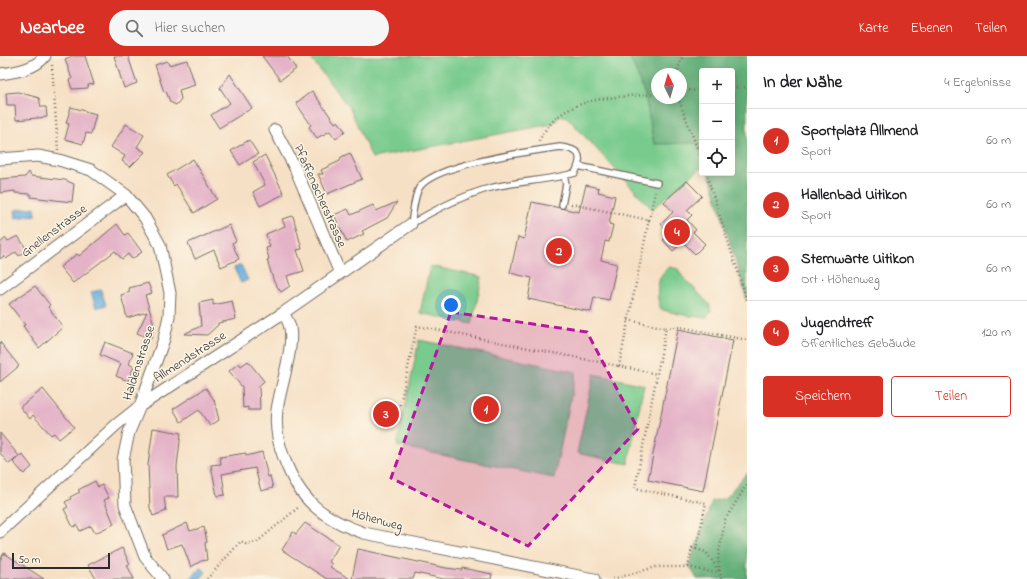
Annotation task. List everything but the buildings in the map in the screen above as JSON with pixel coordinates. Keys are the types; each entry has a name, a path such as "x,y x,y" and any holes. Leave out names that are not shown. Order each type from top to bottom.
{"street":[{"path":"0,74 12,73 49,60"},
{"name":"Pfaffenacherstrasse","path":"274,130 298,175 340,274"},
{"name":"Haldenstrasse","path":"0,159 38,156 59,160 91,170 126,195 145,218 160,245 170,293 164,339 129,432 123,460 125,506 145,557 163,579"},
{"name":"Gnellenstrasse","path":"0,289 126,195"},
{"name":"Allmendstrasse","path":"0,532 110,430 140,406 283,313 411,224"},
{"name":"Höhenweg","path":"283,313 289,324 291,339 277,411 278,443 291,478 307,500 335,522 364,533 594,579"}],"lane":[{"path":"560,147 572,148 578,154 580,162 575,173 491,188 466,195 411,224 419,189 426,180 465,165 535,151 560,147"},
{"path":"578,166 656,183"},
{"path":"562,204 566,184 564,176"}],"path":[{"path":"678,68 683,56"},
{"path":"49,60 59,160"},
{"path":"735,88 747,86"},
{"path":"687,91 699,90"},
{"path":"535,151 541,139 552,124 572,107 597,99 651,94"},
{"path":"680,104 699,152"},
{"path":"707,176 747,300"},
{"path":"619,366 656,183"},
{"path":"562,204 649,220"},
{"path":"628,320 666,328 680,327 747,340"},
{"path":"400,405 417,326 657,374"},
{"path":"666,328 635,488 706,502 696,549"},
{"path":"720,579 718,558 725,520 747,484"},
{"path":"207,579 241,541 246,544 257,542 307,500"},
{"path":"688,567 692,548 706,552 719,572"},
{"path":"613,579 656,566 688,567 719,572"}],"highlighted area":[{"path":"451,312 587,332 638,429 528,546 391,478"}],"green space":[{"path":"309,56 630,56 645,95 654,144 696,143 699,149 699,170 652,209 566,116 561,116 552,124 372,158 350,109"},
{"path":"630,56 747,56 747,300 710,176 735,176 735,68 699,68 699,149 696,143 654,144 645,95"},
{"path":"430,266 482,277 472,324 420,313"},
{"path":"670,267 678,269 682,276 709,304 711,312 707,317 684,315 661,309 658,298 659,280 665,270"},
{"path":"419,340 576,372 554,478 397,446"},
{"path":"594,374 644,385 628,464 577,453"},
{"path":"747,473 747,579 697,579 689,565 712,501 725,498"}],"water":[{"path":"35,207 36,215 16,218 15,210"},
{"path":"241,265 248,280 241,283 234,268"},
{"path":"101,290 106,305 96,308 91,292"},
{"path":"201,567 206,572 200,579 190,579"}],"place":[{"name":"Jugendtreff","path":"677,232"},
{"name":"Hallenbad Uitikon","path":"559,251"},
{"name":"Sportplatz Allmend","path":"486,409"},
{"name":"Sternwarte Uitikon","path":"386,414"}]}
